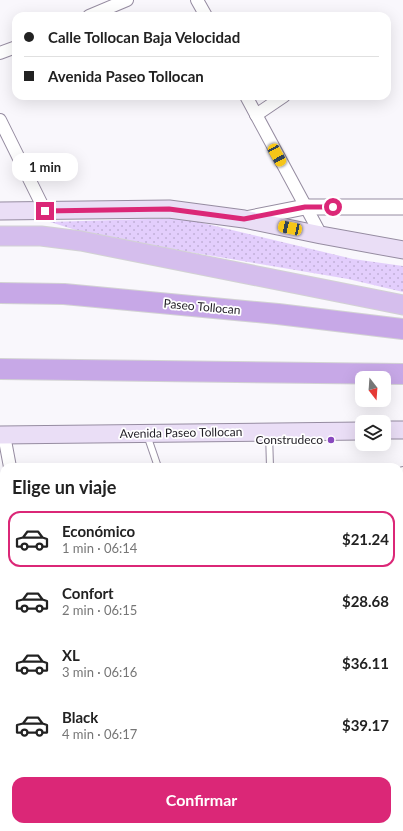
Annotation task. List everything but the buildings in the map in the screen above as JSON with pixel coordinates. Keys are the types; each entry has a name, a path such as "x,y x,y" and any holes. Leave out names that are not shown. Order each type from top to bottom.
{"highway":[{"name":"Paseo Tollocan","path":"0,293 64,294 278,314 403,329"},
{"path":"0,369 403,374"}],"main road":[{"path":"0,211 169,209 244,219 403,250"},
{"path":"0,236 41,236 81,241 403,305"},
{"path":"391,430 403,430"},
{"name":"Avenida Paseo Tollocan","path":"2,435 355,431"}],"street":[{"path":"98,12 127,0"},
{"path":"197,0 204,12"},
{"path":"0,54 12,49"},
{"path":"248,100 321,235"},
{"path":"256,115 278,100"},
{"path":"0,120 45,211"},
{"path":"244,219 305,207 403,207"},
{"path":"2,435 9,463"}],"lane":[{"path":"269,432 270,463"},
{"path":"147,434 157,463"}],"shaded area":[{"path":"182,218 353,259 403,266 403,292 348,279 95,236 50,222"}],"place":[{"name":"Construdeco","path":"331,440"}],"route":[{"path":"45,211 169,209 244,219 305,207 333,207"}]}
